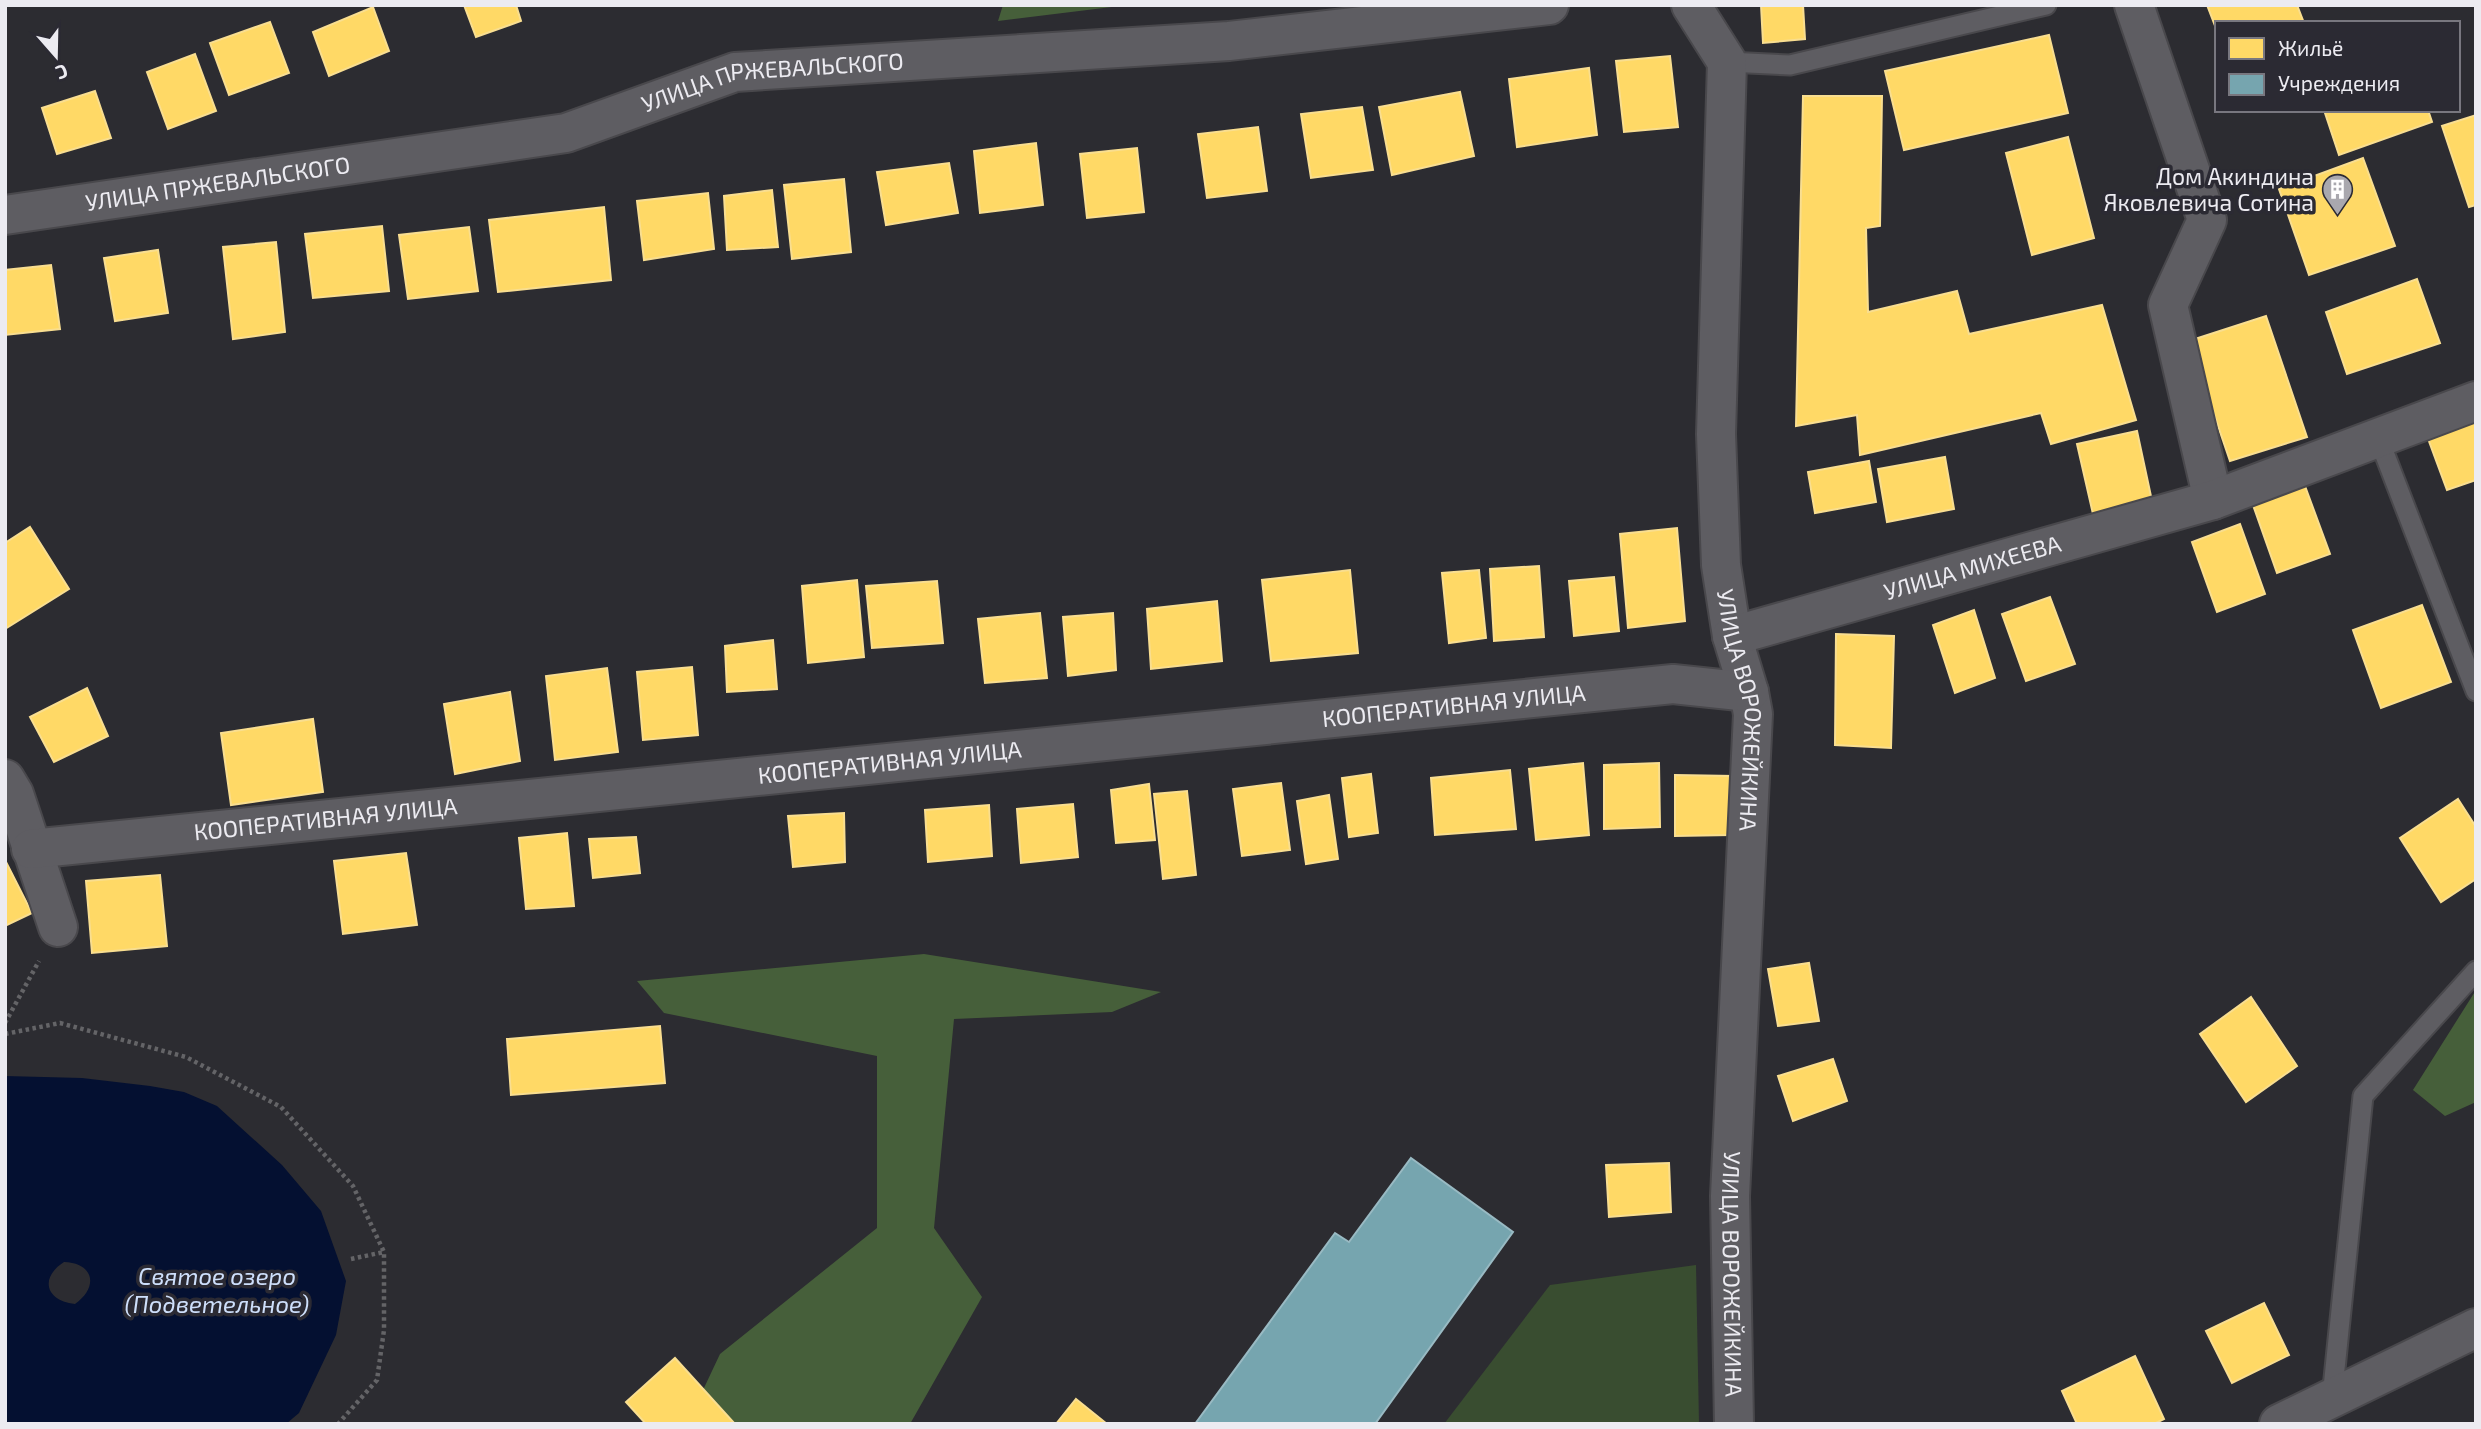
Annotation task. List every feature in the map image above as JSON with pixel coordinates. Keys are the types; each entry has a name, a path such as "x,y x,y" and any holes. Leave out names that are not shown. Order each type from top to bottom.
{"street":[{"name":"УЛИЦА ПРЖЕВАЛЬСКОГО","path":"5,215 566,134 735,72 1229,41 1549,5"},
{"path":"1691,5 1727,62"},
{"path":"2134,5 2207,220 2168,305 2213,500"},
{"name":"УЛИЦА ВОРОЖЕЙКИНА","path":"1727,62 1716,435 1721,565 1732,636 1753,714 1730,1196 1734,1424"},
{"name":"УЛИЦА МИХЕЕВА","path":"1732,636 2213,500 2476,401"},
{"name":"КООПЕРАТИВНАЯ УЛИЦА","path":"31,849 1672,684 1749,692"},
{"path":"5,779 14,794 58,927"},
{"path":"2279,1424 2476,1328"}],"lane":[{"path":"1727,62 1790,65 2046,5"},
{"path":"2378,437 2476,691"},
{"path":"2332,1398 2363,1096 2476,971"}],"path":[{"path":"5,1023 58,927"},
{"path":"5,1034 60,1023 186,1057 281,1107 353,1186 384,1252 384,1330 377,1380 338,1424"},
{"path":"351,1259 384,1252"}],"green space":[{"path":"1003,5 1128,5 998,21"},
{"path":"924,954 1161,992 1112,1012 954,1019 934,1228 982,1297 910,1424 687,1424 720,1354 877,1228 877,1056 664,1013 637,981"},
{"path":"2476,990 2476,1102 2445,1116 2413,1090"},
{"path":"1696,1265 1699,1424 1444,1424 1550,1285"}],"water":[{"name":"Святое озеро (Подветельное)","path":"5,1076 82,1078 150,1086 184,1092 217,1106 282,1165 321,1211 346,1281 336,1335 299,1413 286,1424 5,1424","holes":["64,1262 74,1263 87,1271 90,1277 88,1290 75,1304 58,1298 49,1288 51,1275 56,1268"]}],"building: Жильё":[{"path":"464,5 516,5 521,21 476,37"},
{"path":"1761,5 1803,5 1805,39 1763,43"},
{"path":"2207,5 2297,5 2303,21 2215,21 2215,26"},
{"path":"373,7 389,51 329,76 313,32"},
{"path":"270,22 289,73 229,95 210,43"},
{"path":"2049,35 2068,113 1904,150 1885,71"},
{"path":"195,54 216,111 168,129 147,72"},
{"path":"1670,56 1678,127 1624,132 1616,61"},
{"path":"1589,68 1597,135 1517,147 1509,79"},
{"path":"95,91 111,138 57,154 42,108"},
{"path":"1460,92 1474,156 1392,175 1379,107"},
{"path":"1803,96 1882,96 1880,226 1866,228 1868,312 1957,291 1969,334 2102,305 2136,420 2051,444 2041,413 1860,455 1857,415 1796,426"},
{"path":"1362,107 1373,170 1311,178 1301,114"},
{"path":"2325,112 2429,112 2432,122 2339,155"},
{"path":"2476,115 2476,205 2469,207 2442,126"},
{"path":"1258,127 1267,191 1207,198 1198,134"},
{"path":"2068,137 2094,238 2032,255 2006,153"},
{"path":"1036,143 1043,205 980,213 974,151"},
{"path":"1137,148 1144,212 1087,218 1080,154"},
{"name":"Дом Акиндина Яковлевича Сотина","path":"2363,158 2395,246 2309,275 2279,189"},
{"path":"949,163 958,213 886,225 877,172"},
{"path":"844,179 851,252 792,259 784,185"},
{"path":"772,190 778,247 727,250 724,196"},
{"path":"708,193 714,249 644,260 637,201"},
{"path":"604,207 611,280 498,292 489,220"},
{"path":"382,226 389,291 313,298 305,234"},
{"path":"469,227 478,291 408,299 399,235"},
{"path":"276,242 285,332 233,339 223,247"},
{"path":"158,250 168,313 115,321 104,258"},
{"path":"51,265 60,329 5,335 5,270"},
{"path":"2417,279 2440,343 2347,374 2326,312"},
{"path":"2266,316 2307,437 2230,461 2189,341"},
{"path":"2476,420 2476,480 2447,490 2427,436"},
{"path":"2137,431 2152,501 2093,514 2077,444"},
{"path":"1945,457 1954,509 1887,522 1878,469"},
{"path":"1869,461 1876,502 1815,513 1808,472"},
{"path":"2305,486 2330,554 2277,573 2253,505"},
{"path":"2240,524 2265,594 2217,612 2192,542"},
{"path":"30,527 69,589 5,629 5,543"},
{"path":"1677,528 1685,621 1628,628 1620,534"},
{"path":"1539,566 1544,637 1494,641 1490,569"},
{"path":"1350,570 1358,653 1271,661 1262,580"},
{"path":"1479,570 1486,638 1449,643 1442,573"},
{"path":"1614,577 1619,631 1574,636 1569,581"},
{"path":"857,580 864,657 808,663 802,586"},
{"path":"937,581 943,643 872,648 866,586"},
{"path":"2050,597 2075,664 2026,681 2002,614"},
{"path":"1217,601 1222,661 1151,669 1147,609"},
{"path":"2422,605 2451,682 2381,708 2353,630"},
{"path":"1974,610 1995,678 1955,693 1933,625"},
{"path":"1040,613 1047,678 985,683 978,619"},
{"path":"1113,613 1116,670 1068,676 1063,617"},
{"path":"1836,634 1894,636 1891,748 1835,745"},
{"path":"773,640 777,689 727,692 725,646"},
{"path":"692,667 698,735 643,740 637,672"},
{"path":"607,668 618,752 555,760 546,676"},
{"path":"87,688 108,736 54,762 30,717"},
{"path":"510,692 520,761 455,774 444,704"},
{"path":"313,719 323,792 231,805 221,733"},
{"path":"1583,763 1589,835 1536,840 1529,769"},
{"path":"1659,763 1660,827 1604,829 1604,765"},
{"path":"1510,770 1516,829 1435,835 1431,778"},
{"path":"1371,774 1378,833 1349,837 1342,778"},
{"path":"1675,775 1734,776 1731,835 1675,836"},
{"path":"1281,783 1290,850 1242,856 1233,789"},
{"path":"1149,784 1155,840 1116,843 1111,790"},
{"path":"1187,791 1196,875 1163,879 1154,794"},
{"path":"1329,795 1338,859 1306,864 1297,801"},
{"path":"2458,799 2476,827 2476,879 2441,902 2400,838"},
{"path":"1073,804 1078,857 1021,863 1017,809"},
{"path":"989,805 992,856 928,862 925,810"},
{"path":"844,813 845,862 793,867 788,816"},
{"path":"567,833 574,906 526,909 519,838"},
{"path":"636,837 640,873 593,878 589,839"},
{"path":"406,853 417,925 343,934 334,861"},
{"path":"5,860 32,913 5,926"},
{"path":"160,875 167,946 92,953 86,881"},
{"path":"1809,963 1819,1021 1778,1026 1768,969"},
{"path":"2251,997 2297,1066 2246,1102 2200,1034"},
{"path":"660,1026 665,1083 511,1095 507,1039"},
{"path":"1833,1059 1847,1101 1793,1121 1778,1076"},
{"path":"1669,1163 1671,1212 1609,1217 1606,1165"},
{"path":"2264,1303 2289,1355 2232,1383 2206,1331"},
{"path":"2135,1356 2164,1419 2154,1424 2077,1424 2062,1391"},
{"path":"675,1358 735,1424 646,1424 626,1402"},
{"path":"1076,1399 1107,1424 1056,1424"}],"building: Учреждения":[{"path":"1411,1158 1513,1232 1375,1424 1195,1424 1335,1233 1349,1242"}],"place":[{"name":"Дом Акиндина Яковлевича Сотина","path":"2337,217"}]}
